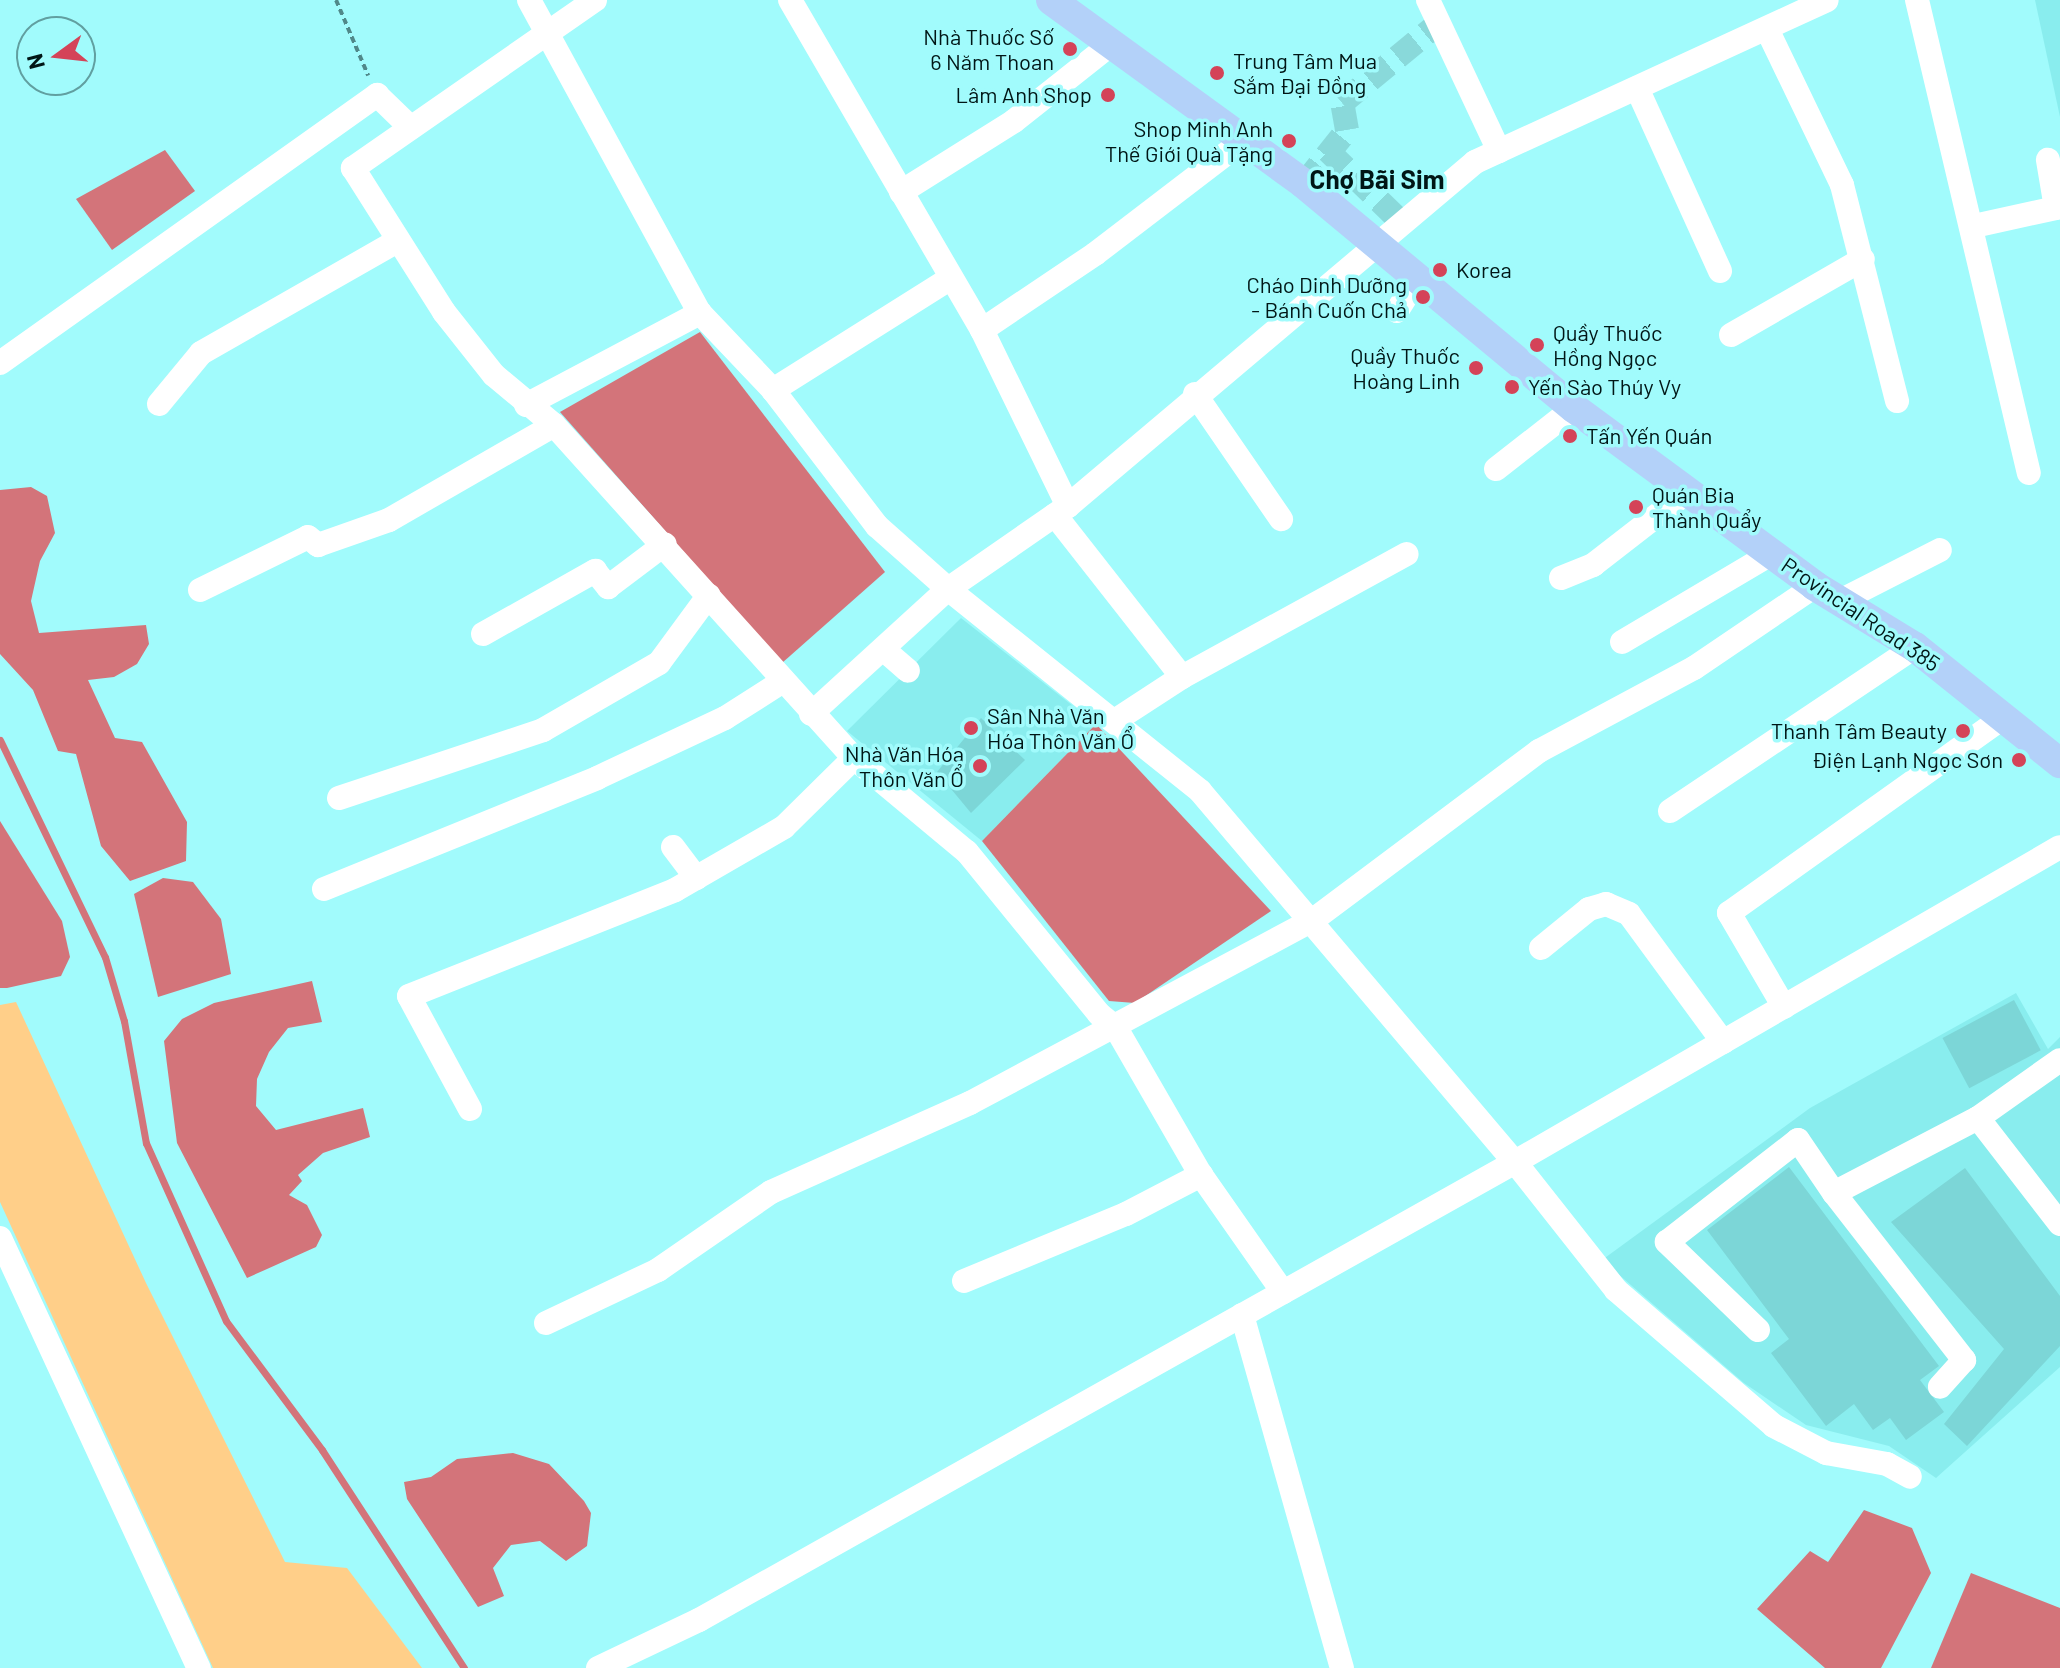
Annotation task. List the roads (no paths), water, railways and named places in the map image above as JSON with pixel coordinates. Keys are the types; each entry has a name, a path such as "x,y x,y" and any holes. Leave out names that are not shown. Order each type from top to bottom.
{"main road":[{"name":"Provincial Road 385","path":"1051,0 1244,140 1375,242 1574,408 1827,594 1915,647 2060,763"}],"street":[{"path":"529,0 700,313 773,390 851,498 948,589 1116,720 1200,791 1313,920 1515,1162 1616,1290 1774,1426 1826,1453 1887,1464 1910,1477"},
{"path":"595,0 353,168 444,312 494,375 526,405 554,425 665,544 811,714 854,758 967,852 1099,1014 1116,1028 1201,1175 1283,1292"},
{"path":"790,0 982,330 1061,511 1182,677"},
{"path":"1428,0 1499,151"},
{"path":"811,714 948,589 1061,511 1375,242 1475,162 1827,0"},
{"path":"1917,0 1974,226 2029,473"},
{"path":"1767,29 1842,185 1897,401"},
{"path":"901,192 1014,121 1111,44"},
{"path":"1637,88 1720,271"},
{"path":"0,363 377,95 411,128"},
{"path":"982,330 1095,254 1244,140"},
{"path":"1974,226 2056,208 2048,160"},
{"path":"159,404 201,353 397,241"},
{"path":"1731,335 1863,259"},
{"path":"1397,311 1418,277"},
{"path":"773,390 951,278"},
{"path":"526,405 700,313"},
{"path":"1195,394 1281,519"},
{"path":"1496,469 1574,408"},
{"path":"200,590 308,537 318,545 407,512 554,425"},
{"path":"1561,578 1593,565 1687,492"},
{"path":"483,634 595,571 608,587 665,544"},
{"path":"546,1323 658,1270 771,1192 970,1103 1116,1028 1313,920 1539,751 1827,594 1940,550"},
{"path":"1116,720 1182,677 1407,554"},
{"path":"1622,642 1771,554"},
{"path":"339,798 518,740 593,702 659,663 709,595"},
{"path":"1670,811 1915,647"},
{"path":"883,649 908,671"},
{"path":"324,889 597,778 725,718 783,681"},
{"path":"1784,1007 1729,913 2005,716"},
{"path":"470,1109 409,996 647,904 696,878 784,827 854,758"},
{"path":"673,847 696,878"},
{"path":"598,1668 699,1620 1515,1162 2060,847"},
{"path":"1541,948 1589,909 1606,904 1629,914 1723,1042"},
{"path":"1834,1193 1978,1118 2060,1060"},
{"path":"1978,1118 2060,1224"},
{"path":"1758,1330 1667,1242 1798,1140 1834,1193 1964,1360 1940,1387"},
{"path":"964,1281 1126,1214 1201,1175"},
{"path":"0,1238 199,1668"},
{"path":"1242,1315 1342,1668"}],"waterway":[{"path":"0,740 105,957 124,1021 146,1143 226,1321 322,1450 464,1668"}],"tunnel":[{"path":"1304,184 1347,130 1342,103 1439,23"},
{"path":"1328,151 1400,221"}],"place":[{"name":"Nhà Thuốc Số 6 Năm Thoan","path":"1070,49"},
{"name":"Trung Tâm Mua Sắm Đại Đồng","path":"1217,73"},
{"name":"Lâm Anh Shop","path":"1108,95"},
{"name":"Shop Minh Anh Thế Giới Quà Tặng","path":"1289,141"},
{"name":"Korea","path":"1440,270"},
{"name":"Cháo Dinh Dưỡng - Bánh Cuốn Chả","path":"1423,297"},
{"name":"Quầy Thuốc Hồng Ngọc","path":"1537,345"},
{"name":"Quầy Thuốc Hoàng Linh","path":"1476,368"},
{"name":"Yến Sào Thúy Vy","path":"1512,387"},
{"name":"Tấn Yến Quán","path":"1570,436"},
{"name":"Quán Bia Thành Quẩy","path":"1636,507"},
{"name":"Sân Nhà Văn Hóa Thôn Văn Ổ","path":"971,728"},
{"name":"Thanh Tâm Beauty","path":"1963,731"},
{"name":"Điện Lạnh Ngọc Sơn","path":"2019,760"},
{"name":"Nhà Văn Hóa Thôn Văn Ổ","path":"980,766"}],"district":[{"name":"Chợ Bãi Sim","path":"1377,179"}]}
